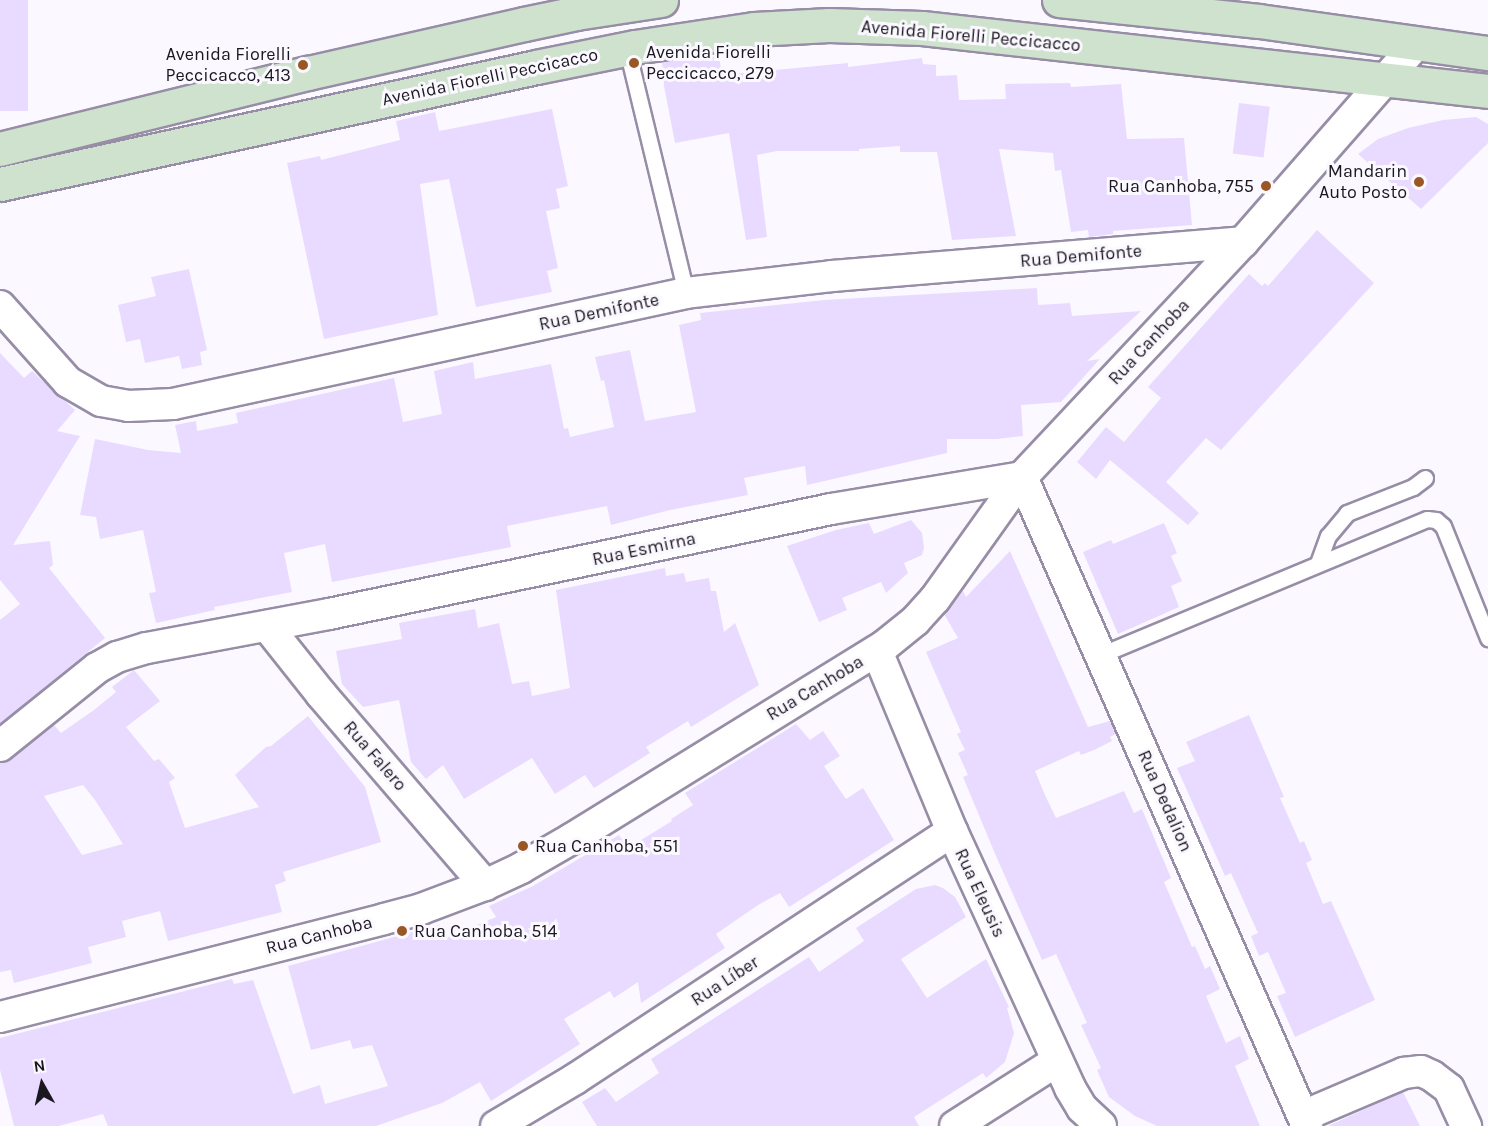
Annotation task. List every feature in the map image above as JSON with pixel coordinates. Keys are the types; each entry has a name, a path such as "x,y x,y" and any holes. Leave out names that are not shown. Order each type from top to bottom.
{"main road":[{"path":"0,149 297,76 521,12 576,13 661,0"},
{"path":"1059,0 1259,21 1488,53"},
{"path":"521,12 536,66"},
{"name":"Avenida Fiorelli Peccicacco","path":"0,184 536,66 627,48 754,29 829,25 922,28 1488,91"}],"street":[{"name":"Rua Canhoba","path":"0,1017 384,919 485,885 521,868 573,838 877,651 915,621 935,599 1022,477 1243,242 1418,43"},
{"name":"Rua Demifonte","path":"0,306 68,382 101,401 128,406 173,404 686,293 832,276 1243,242"},
{"name":"Rua Esmirna","path":"0,746 97,668 117,657 147,648 267,626 831,509 1022,477"},
{"name":"Rua Dedalion","path":"1022,477 1305,1121"},
{"name":"Rua Falero","path":"267,626 321,694 485,885"},
{"name":"Rua Eleusis","path":"877,651 952,831 1058,1061 1082,1108 1101,1126"},
{"name":"Rua Líber","path":"496,1126 575,1079 952,831"},
{"path":"956,1126 1058,1061"},
{"path":"1305,1121 1404,1073 1421,1071 1449,1089 1466,1126"}],"lane":[{"path":"627,48 686,293"},
{"path":"1318,563 1328,536 1347,513 1413,487 1425,478"},
{"path":"1100,654 1427,519 1436,520 1443,526 1488,638"}],"building":[{"path":"0,0 28,0 28,111 0,111"},
{"path":"719,56 722,75 848,63 848,67 922,58 923,64 936,65 936,76 957,75 959,100 1006,99 1005,84 1070,83 1071,87 1121,84 1127,139 1184,138 1192,225 1113,231 1113,234 1089,237 1088,230 1071,232 1061,170 1055,171 1053,153 999,149 1016,236 952,240 937,152 900,152 900,146 859,149 859,151 777,151 757,155 767,237 746,240 729,133 675,143 664,86 662,62"},
{"path":"1239,103 1270,107 1264,157 1233,154"},
{"path":"552,109 568,186 556,189 560,208 546,211 558,268 547,271 552,292 476,307 449,179 420,184 438,315 324,339 287,163 320,156 321,160 400,140 396,121 435,112 439,131"},
{"name":"Mandarin Auto Posto","path":"1476,117 1488,124 1488,143 1421,209 1358,154 1378,139 1408,128 1443,120"},
{"path":"1317,230 1374,283 1221,450 1206,438 1166,482 1199,513 1188,525 1110,460 1096,479 1077,462 1106,427 1124,442 1161,398 1148,387 1249,274 1262,286 1265,283 1268,286"},
{"path":"189,269 207,350 200,352 202,365 182,369 179,356 145,363 140,339 126,342 118,305 156,296 151,277"},
{"path":"1037,288 1038,305 1070,303 1072,316 1141,311 1087,361 1100,359 1061,402 1021,405 1023,436 997,439 947,439 947,453 807,485 805,466 744,478 748,495 670,510 611,525 607,506 507,526 511,547 332,582 325,544 284,553 292,592 214,607 215,610 156,623 149,593 156,592 143,530 100,539 96,517 80,515 95,439 148,450 181,453 175,425 196,421 197,431 238,423 236,413 394,378 403,422 442,414 434,371 473,362 475,379 551,364 564,429 568,428 570,437 614,427 604,380 601,381 595,357 630,350 645,421 696,412 679,325 701,320 700,313 824,300"},
{"path":"0,353 24,378 32,371 75,410 57,431 80,436 13,545 50,541 53,565 49,568 105,638 0,724 0,620 20,604 0,580"},
{"path":"911,520 922,533 924,548 922,555 904,563 908,573 886,593 881,582 842,598 847,610 819,622 787,546 836,530 869,523 874,534"},
{"path":"1164,523 1177,553 1171,556 1182,581 1171,586 1179,607 1118,634 1083,552 1111,540 1113,544"},
{"path":"1010,551 1088,727 1110,721 1116,734 1110,737 1112,741 1094,750 1081,755 1079,751 1035,771 1045,795 1056,818 1124,791 1134,813 1142,809 1171,878 1164,882 1192,947 1195,946 1205,969 1210,966 1220,989 1206,996 1226,1043 1240,1036 1249,1059 1235,1066 1260,1126 1157,1126 1135,1116 1109,1097 1097,1070 1101,1068 1081,1025 1087,1023 1056,954 1042,960 996,856 963,777 968,775 958,753 965,750 957,734 961,732 926,652 958,638 944,614 963,591 966,597"},
{"path":"665,568 666,576 684,573 686,582 709,578 711,591 716,591 724,632 735,623 759,685 691,727 688,721 646,747 650,753 594,788 585,775 555,794 532,758 464,799 443,765 426,779 411,762 399,700 363,707 342,684 336,651 402,639 399,623 475,609 478,628 499,623 512,684 529,681 532,696 570,688 556,590"},
{"path":"134,670 160,701 126,727 154,761 159,759 175,778 169,782 185,828 259,807 235,775 266,747 271,746 308,716 365,787 381,842 283,872 286,881 275,885 282,912 168,941 160,911 122,921 126,937 88,947 92,963 14,983 11,970 0,972 0,763 11,759 54,725 61,733 116,692 112,687","holes":["83,785 123,844 82,855 44,796"]},
{"path":"1249,715 1284,797 1280,798 1300,843 1304,841 1312,860 1306,863 1323,904 1331,901 1375,1000 1295,1037 1277,996 1286,993 1268,952 1259,956 1251,936 1258,933 1231,873 1225,876 1177,768 1195,761 1186,742"},
{"path":"796,724 810,740 823,731 840,756 824,766 835,783 846,799 863,788 894,840 789,907 780,893 758,905 716,934 725,948 641,1003 638,982 614,998 610,991 564,1019 580,1044 491,1101 480,1082 442,1103 376,1126 108,1126 103,1114 59,1126 14,1126 0,1070 0,1038 232,979 234,984 253,980 293,1094 320,1085 325,1104 388,1086 372,1045 353,1049 350,1040 311,1050 288,966 438,925 446,938 496,917 489,906 533,886 619,835 628,848 672,821 671,819 693,805 685,793"},
{"path":"935,885 955,897 966,917 901,959 927,998 986,959 1009,1007 1007,1008 1014,1033 1005,1062 986,1078 983,1073 914,1117 919,1126 597,1126 582,1102 605,1088 616,1102 659,1073 651,1059 809,957 819,972 864,941 856,928 916,889"},
{"path":"1403,1092 1420,1126 1328,1126 1374,1105"}],"place":[{"name":"Avenida Fiorelli Peccicacco, 279","path":"634,63"},
{"name":"Avenida Fiorelli Peccicacco, 413","path":"303,65"},
{"name":"Mandarin Auto Posto","path":"1419,182"},
{"name":"Rua Canhoba, 755","path":"1266,186"},
{"name":"Rua Canhoba, 551","path":"523,846"},
{"name":"Rua Canhoba, 514","path":"402,931"}]}
